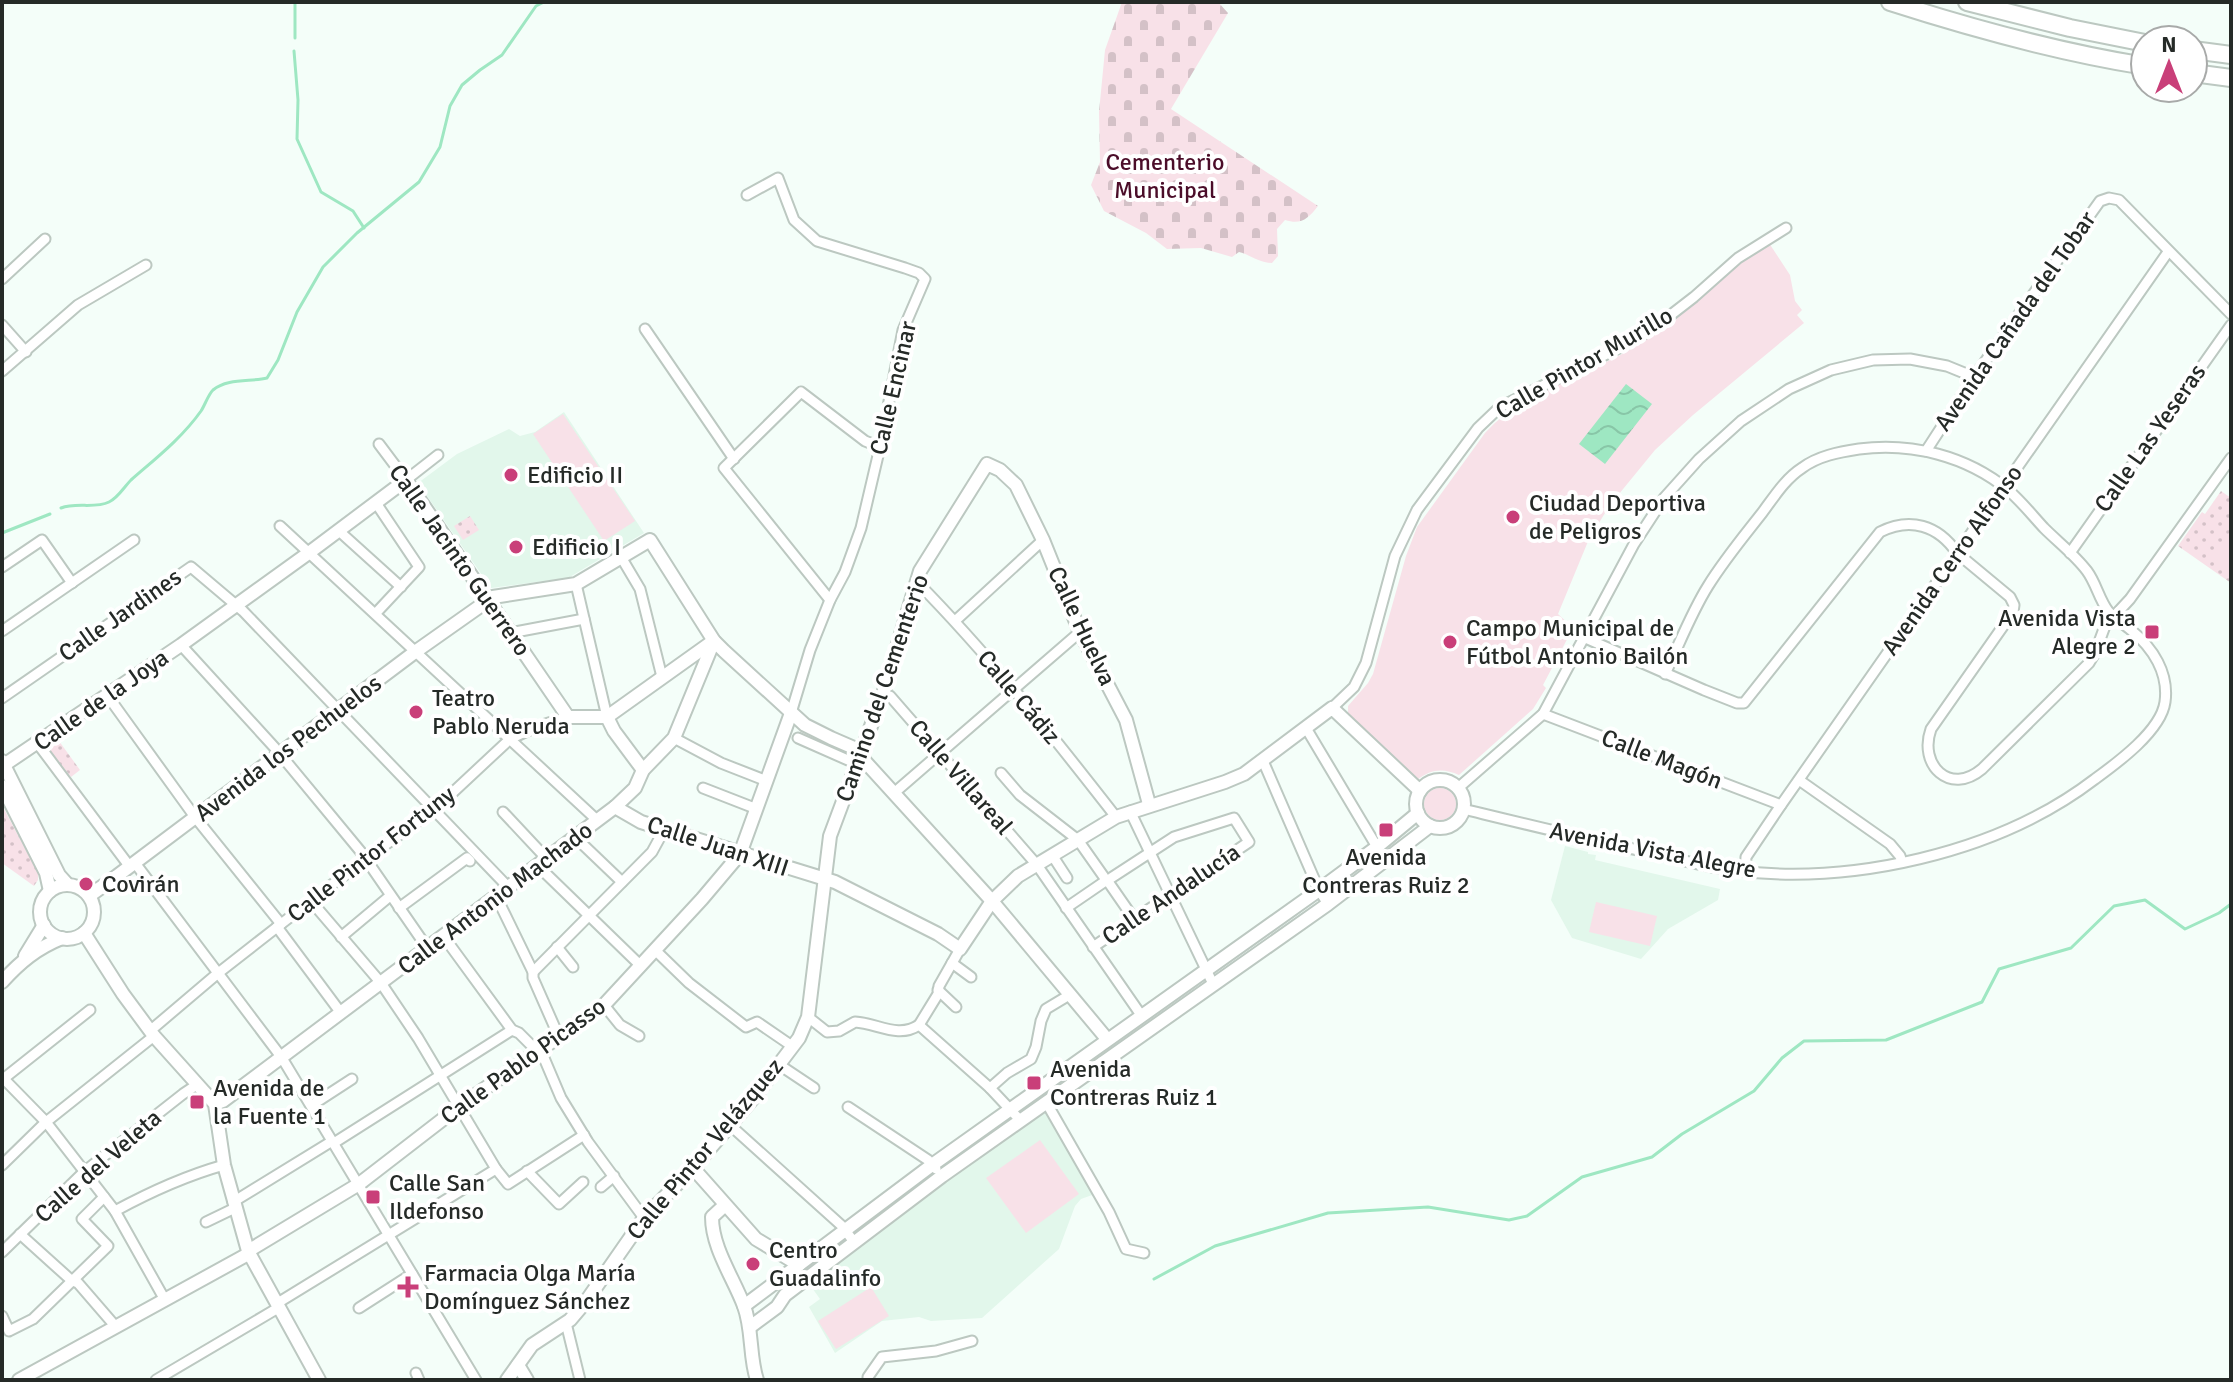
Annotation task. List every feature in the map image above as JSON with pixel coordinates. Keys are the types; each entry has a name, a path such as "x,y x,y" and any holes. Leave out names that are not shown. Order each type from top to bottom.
{"highway":[{"path":"1890,2 2031,44 2129,63"},
{"path":"1967,2 2129,40"},
{"path":"2209,52 2231,55"},
{"path":"2209,75 2231,78"}],"street":[{"name":"Calle Encinar","path":"747,195 778,178 794,220 817,241 905,268 925,279 903,330 861,528 810,650 791,713"},
{"name":"Avenida Cañada del Tobar","path":"1926,451 1974,377 2100,201 2109,198 2119,200 2168,252"},
{"name":"Calle Pintor Murillo","path":"919,1025 960,949 992,901 1018,876 1116,817 1244,774 1332,708 1354,687 1366,663 1395,556 1417,510 1478,428 1500,407 1654,328 1738,258 1786,228"},
{"path":"2,279 45,239"},
{"path":"2168,252 2231,314"},
{"name":"Avenida Cerro Alfonso","path":"1745,872 1746,857 1781,805 2168,252"},
{"path":"2,371 78,305 146,265"},
{"path":"2,325 26,352"},
{"name":"Calle Las Yeseras","path":"2070,553 2231,325"},
{"path":"645,329 734,459"},
{"path":"1458,788 1543,714 1634,544 1664,498 1699,459 1741,421 1789,389 1831,370 1873,360 1910,359 1947,366 1974,377"},
{"path":"830,600 724,468 801,392 865,441 880,447"},
{"name":"Calle Jacinto Guerrero","path":"379,444 568,717"},
{"name":"Avenida Vista Alegre","path":"1463,809 1725,870 1833,873 1875,868 1932,855 1978,840 2011,827 2078,792 2108,769 2156,723 2165,705 2164,684 2154,654 2143,640 2109,611 2087,570 2003,486 1965,464 1926,451 1869,448 1833,454 1802,467 1789,478 1707,588 1665,674"},
{"path":"406,480 438,455"},
{"path":"1583,637 1665,674 1737,703 1744,703 1880,532 1906,523 1932,530 2010,597 2014,605 2013,612 1927,739 1928,756 1935,769 1948,777 1967,778 1982,769 2089,663 2105,626 2130,599 2231,458"},
{"name":"Calle Huelva","path":"987,464 1000,470 1016,485 1043,540 1080,632 1126,720 1149,804"},
{"name":"Camino del Cementerio","path":"824,879 830,836 883,694 920,571 987,464"},
{"name":"Calle de la Joya","path":"3,766 181,645 406,480"},
{"path":"376,503 419,567 376,613"},
{"path":"280,526 598,821"},
{"path":"339,531 401,587"},
{"path":"2,567 42,540 72,583"},
{"path":"2,631 134,540"},
{"path":"488,601 493,597 576,584 650,540 714,641 805,725 859,757 992,901 1116,1052"},
{"path":"955,621 1043,540"},
{"path":"621,557 640,589 662,677"},
{"name":"Calle Jardines","path":"2,698 191,567 235,605"},
{"name":"Calle Cádiz","path":"917,582 1014,688 1116,817"},
{"path":"576,584 607,717 643,770"},
{"name":"Avenida los Pechuelos","path":"89,896 488,601"},
{"path":"235,605 508,887"},
{"path":"510,633 584,619"},
{"path":"894,793 1080,632"},
{"path":"607,717 714,641"},
{"name":"Calle Antonio Machado","path":"215,1104 282,1058 615,807 635,788 643,770 674,738 714,641"},
{"path":"181,645 280,754 361,852 428,949"},
{"name":"Calle Villareal","path":"883,694 890,696 1037,865 1141,1015"},
{"path":"107,695 341,1013"},
{"path":"1332,708 1420,791"},
{"path":"740,854 791,713"},
{"name":"Calle Magón","path":"1543,714 1781,805"},
{"name":"Calle Pintor Fortuny","path":"2,1165 46,1122 217,974 434,810 510,739 568,717 607,717"},
{"path":"1306,728 1377,847"},
{"path":"674,738 721,763 767,781"},
{"path":"798,738 859,757"},
{"path":"38,744 282,1058 476,1380"},
{"path":"1263,761 1319,890 1328,904"},
{"path":"3,766 59,875 68,885"},
{"path":"1001,773 1020,795 1078,840 1134,919"},
{"path":"1440,780 1458,788 1463,809 1457,821 1438,828 1422,820 1417,800 1420,791 1440,780"},
{"path":"1799,780 1890,844 1902,862"},
{"path":"2,786 46,873 50,891"},
{"path":"703,788 757,809"},
{"name":"Calle Juan XIII","path":"615,807 641,822 664,830 835,882 938,934 960,949"},
{"path":"1130,811 1213,984"},
{"path":"503,812 542,863 589,916 641,966"},
{"path":"744,1306 932,1165 1319,890 1418,813"},
{"name":"Calle Andalucía","path":"1093,947 1249,842 1234,818 1174,837 1150,851"},
{"path":"750,1327 777,1307 785,1295 942,1176 1328,904 1430,826"},
{"path":"533,972 652,852 664,830"},
{"path":"576,838 622,882"},
{"path":"1066,908 1150,851"},
{"name":"Calle Pablo Picasso","path":"19,1380 249,1252 359,1184 460,1106 604,1005 740,854"},
{"path":"1052,855 1067,878"},
{"path":"399,908 469,860"},
{"name":"Calle Pintor Velázquez","path":"507,1380 532,1345 566,1323 587,1300 644,1218 731,1126 799,1038 808,1017 824,879"},
{"path":"23,959 62,938 74,938 84,933 94,918 89,896 82,889 68,885 50,891 41,912 44,925 62,938"},
{"path":"341,937 390,896"},
{"path":"496,896 533,972 559,1037"},
{"path":"311,901 381,983 442,1075 496,1169 508,1184 584,1135"},
{"path":"2,982 23,959 44,925"},
{"path":"84,933 152,1033 215,1104 224,1165 249,1252 319,1380"},
{"path":"444,937 512,1030 544,1058 561,1098 584,1135 644,1218"},
{"path":"557,947 573,967"},
{"path":"655,950 689,983 746,1027 757,1022 792,1046"},
{"path":"952,963 971,977"},
{"path":"938,990 956,1007"},
{"path":"990,1088 1007,1073 1031,1059 1046,1009 1071,994"},
{"path":"604,1005 620,1025 639,1036"},
{"path":"90,1010 3,1079 46,1122 115,1211 165,1300"},
{"path":"808,1017 827,1032 839,1031 855,1022 895,1031 911,1031 919,1025 990,1088 1020,1120"},
{"path":"206,1222 512,1030"},
{"path":"778,1064 814,1088"},
{"path":"312,1105 352,1079"},
{"name":"Calle del Veleta","path":"2,1252 85,1171 198,1084"},
{"path":"1046,1102 1109,1212 1126,1249 1144,1253"},
{"path":"848,1107 928,1160 942,1176"},
{"path":"731,1126 844,1229 854,1242"},
{"path":"115,1211 162,1186 224,1165"},
{"path":"693,1168 756,1239 799,1265"},
{"path":"156,1380 496,1169"},
{"path":"527,1171 559,1204 583,1182"},
{"path":"601,1187 614,1176"},
{"path":"2,1316 9,1331 33,1319 108,1246 82,1219 104,1197"},
{"path":"725,1205 712,1217 712,1224 750,1327 753,1377"},
{"path":"20,1234 78,1283 116,1327"},
{"path":"359,1308 412,1274"},
{"path":"566,1323 580,1380"},
{"path":"868,1380 882,1357 936,1351 972,1341"},
{"path":"518,1365 527,1380"}],"shaded area":[{"path":"564,412 644,533 568,578 491,588 418,483 457,454 509,429 520,436 535,432"},
{"path":"1565,846 1596,855 1595,860 1720,889 1718,900 1668,929 1641,959 1572,938 1551,900"},
{"path":"1045,1110 1095,1194 1081,1199 1075,1206 1059,1249 982,1318 931,1321 919,1317 882,1321 835,1353 809,1307 820,1299 810,1285"}],"green space":[{"name":"Cementerio Municipal","path":"1122,2 1218,2 1228,13 1171,109 1318,206 1304,220 1285,220 1277,229 1278,256 1272,263 1239,252 1232,257 1201,248 1167,249 1146,233 1104,211 1091,185 1100,162 1099,112 1105,50"},
{"name":"Ciudad Deportiva de Peligros","path":"1769,243 1790,275 1795,301 1802,310 1797,315 1804,323 1655,450 1610,505 1589,539 1558,614 1573,628 1533,709 1459,775 1437,771 1417,780 1348,715 1348,706 1373,674 1417,527 1485,433 1501,418 1536,395 1633,348"},
{"path":"563,414 635,521 604,541 533,434"},
{"path":"2221,491 2231,498 2231,583 2178,546"},
{"path":"470,516 479,530 463,540 454,526"},
{"path":"2231,530 2231,574 2211,559"},
{"path":"59,741 80,770 71,777 47,747"},
{"path":"1440,788 1451,793 1456,804 1451,815 1440,820 1429,815 1424,804 1429,793"},
{"path":"2,805 38,873 34,886 2,863"},
{"path":"1596,902 1657,916 1650,946 1589,932"},
{"path":"1040,1140 1079,1194 1026,1233 986,1178"},
{"path":"871,1287 889,1316 836,1349 818,1321"}],"water":[{"path":"1626,384 1652,404 1605,464 1579,444"}],"waterway":[{"path":"295,2 295,38"},
{"path":"61,508 98,505 112,500 185,430 213,390 232,382 267,378 278,360 297,312 323,267 357,233 419,182 440,147 450,106 462,85 502,55 536,6 544,2"},
{"path":"294,51 297,139 321,192 353,211 364,228"},
{"path":"2,533 50,514"},
{"path":"1154,1279 1215,1246 1328,1213 1428,1207 1509,1220 1527,1216 1582,1177 1652,1157 1682,1134 1754,1091 1782,1058 1804,1041 1886,1040 1982,1002 1999,969 2071,948 2114,906 2145,900 2185,929 2231,904"}],"place":[{"name":"Edificio II","path":"511,475"},
{"name":"Ciudad Deportiva de Peligros","path":"1513,517"},
{"name":"Edificio I","path":"516,547"},
{"name":"Avenida Vista Alegre 2","path":"2152,632"},
{"name":"Campo Municipal de Fútbol Antonio Bailón","path":"1450,642"},
{"name":"Teatro Pablo Neruda","path":"416,712"},
{"name":"Avenida Contreras Ruiz 2","path":"1386,830"},
{"name":"Covirán","path":"86,884"},
{"name":"Avenida Contreras Ruiz 1","path":"1034,1083"},
{"name":"Avenida de la Fuente 1","path":"197,1102"},
{"name":"Calle San Ildefonso","path":"373,1197"},
{"name":"Centro Guadalinfo","path":"753,1264"},
{"name":"Farmacia Olga María Domínguez Sánchez","path":"408,1287"}]}
